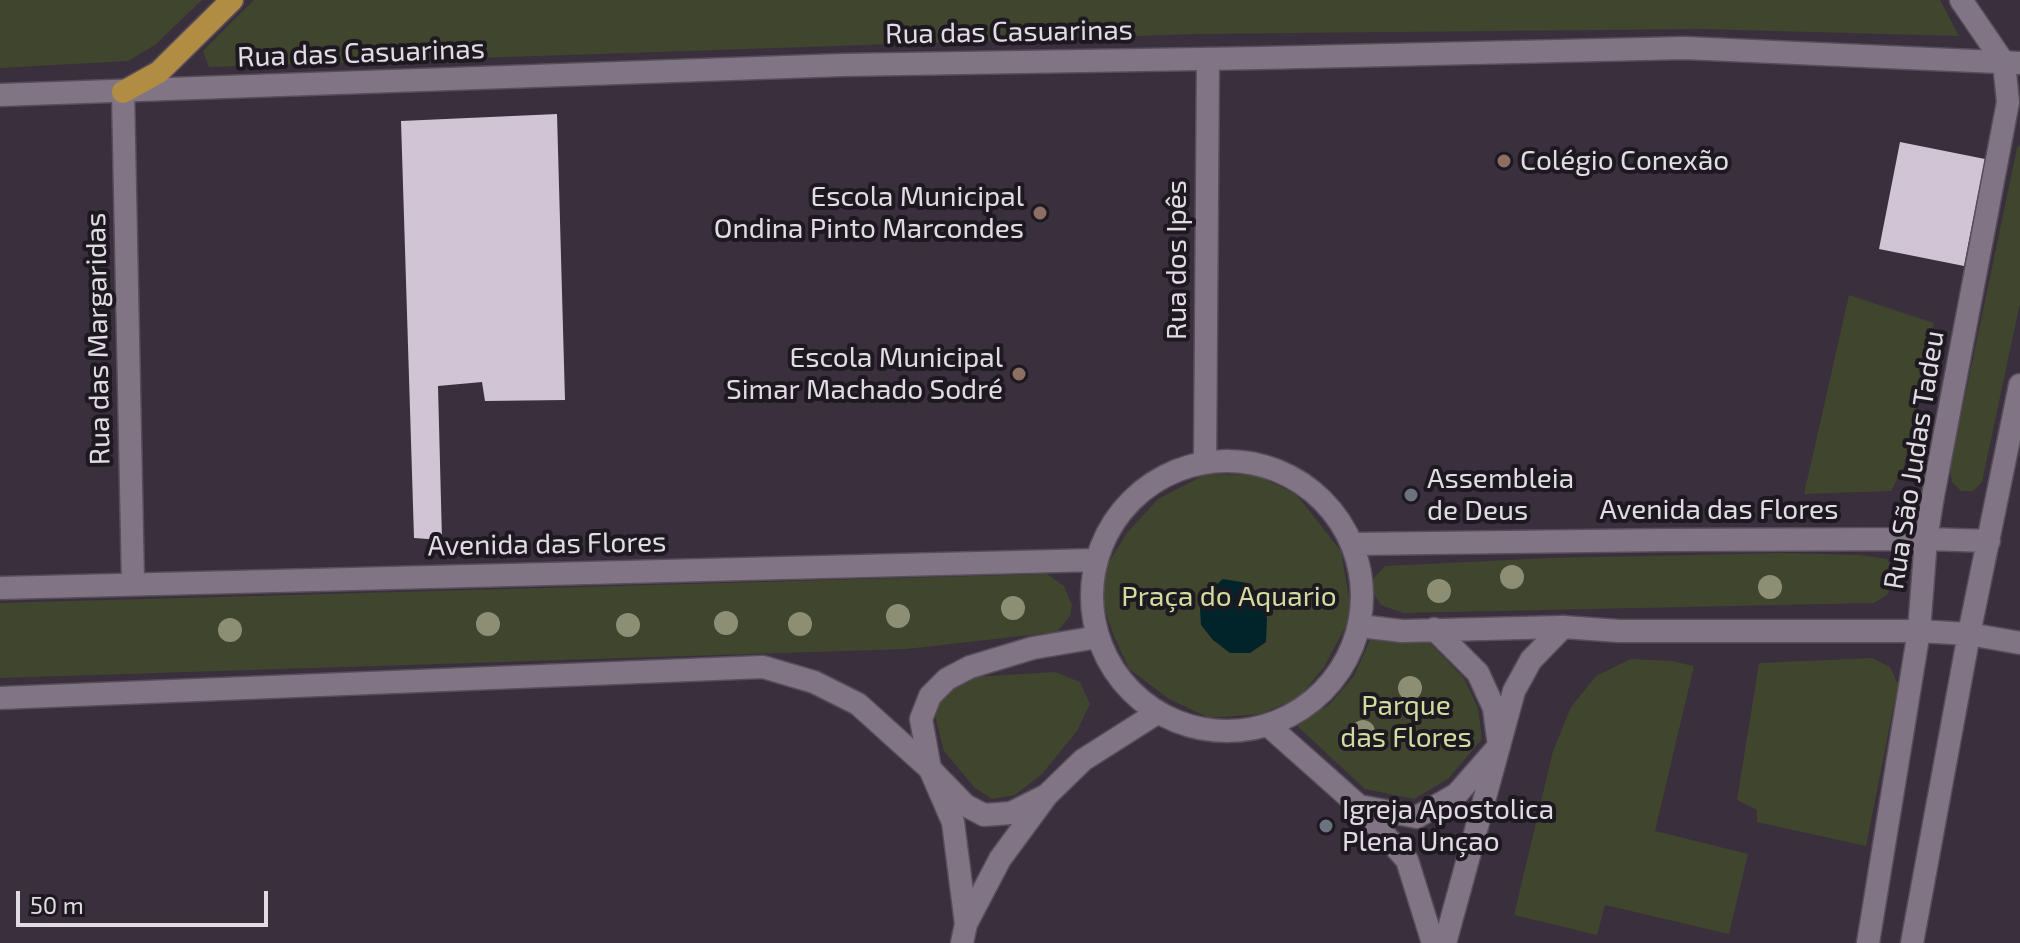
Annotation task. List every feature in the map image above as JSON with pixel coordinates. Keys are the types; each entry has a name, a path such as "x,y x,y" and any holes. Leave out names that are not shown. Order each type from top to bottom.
{"highway":[{"path":"123,92 159,72 232,0"}],"street":[{"name":"Rua São Judas Tadeu","path":"1868,943 1919,631 1926,539 2008,102 2012,63 1961,0"},
{"name":"Rua das Casuarinas","path":"0,95 843,65 1685,48 2012,63"},
{"name":"Rua dos Ipês","path":"1205,462 1208,59"},
{"name":"Rua das Margaridas","path":"123,92 133,584"},
{"path":"1912,943 1969,634 2020,385"},
{"path":"1205,462 1265,465 1317,495 1353,544 1363,585 1360,626 1342,670 1311,704 1269,726 1211,732 1157,713 1120,680 1098,637 1091,599 1096,560 1118,514 1156,479 1205,462"},
{"name":"Avenida das Flores","path":"1353,544 1989,541"},
{"name":"Avenida das Flores","path":"0,588 1096,560"},
{"path":"1360,626 1402,631 1563,627 1619,631 1919,631 1969,634 2020,643"},
{"path":"1445,943 1514,691 1531,660 1563,627"},
{"path":"1359,806 1417,817 1457,794 1499,746 1494,708 1478,673 1434,629"},
{"path":"964,934 953,822 930,769 921,719 930,696 947,679 970,667 1033,648 1098,637"},
{"path":"0,698 763,667 814,682 858,704 965,805 984,815 1011,813 1047,795"},
{"path":"964,934 1000,859 1047,795 1083,760 1157,713"},
{"path":"1269,726 1359,806 1407,860 1433,943"}],"green space":[{"path":"0,0 202,0 155,45 128,61 0,68"},
{"path":"254,0 1940,0 1959,36 1702,29 1194,34 209,67 203,51"},
{"path":"2020,145 2020,303 1982,482 1973,491 1961,491 1952,482 1950,468"},
{"path":"1849,295 1934,323 1904,466 1891,491 1804,494"},
{"name":"Praça do Aquario","path":"1206,474 1256,475 1296,494 1341,551 1350,603 1348,622 1324,667 1300,697 1261,714 1210,718 1169,699 1129,669 1101,599 1107,565 1127,533 1158,499"},
{"path":"1780,553 1860,555 1887,559 1896,574 1887,595 1874,603 1403,613 1381,605 1372,591 1373,579 1385,566 1550,558"},
{"path":"1047,574 1064,586 1072,605 1070,616 1057,632 907,649 0,678 0,603"},
{"name":"Parque das Flores","path":"1370,640 1404,643 1428,641 1464,678 1478,708 1482,739 1448,779 1414,799 1365,789 1294,723 1329,705 1354,676"},
{"path":"1872,658 1890,667 1898,684 1866,846 1757,822 1757,810 1737,800 1759,663"},
{"path":"1631,659 1671,661 1694,666 1655,831 1748,854 1729,934 1605,905 1597,935 1514,915 1553,751 1571,707 1596,676"},
{"path":"1055,672 1080,682 1090,704 1077,731 1042,774 1015,795 992,799 975,788 944,751 935,716 944,693 974,677"}],"shaded area":[{"path":"1223,579 1247,583 1263,598 1267,619 1266,642 1250,653 1230,653 1213,640 1201,625 1200,608 1207,593"}],"building":[{"path":"557,114 565,400 485,401 482,382 438,386 442,540 414,538 401,121"},
{"path":"1900,142 1985,159 1964,266 1879,249"}],"place":[{"name":"Colégio Conexão","path":"1504,161"},
{"name":"Escola Municipal Ondina Pinto Marcondes","path":"1040,213"},
{"name":"Escola Municipal Simar Machado Sodré","path":"1019,374"},
{"name":"Assembleia de Deus","path":"1411,495"},
{"name":"Igreja Apostolica Plena Unçao","path":"1326,826"}]}
